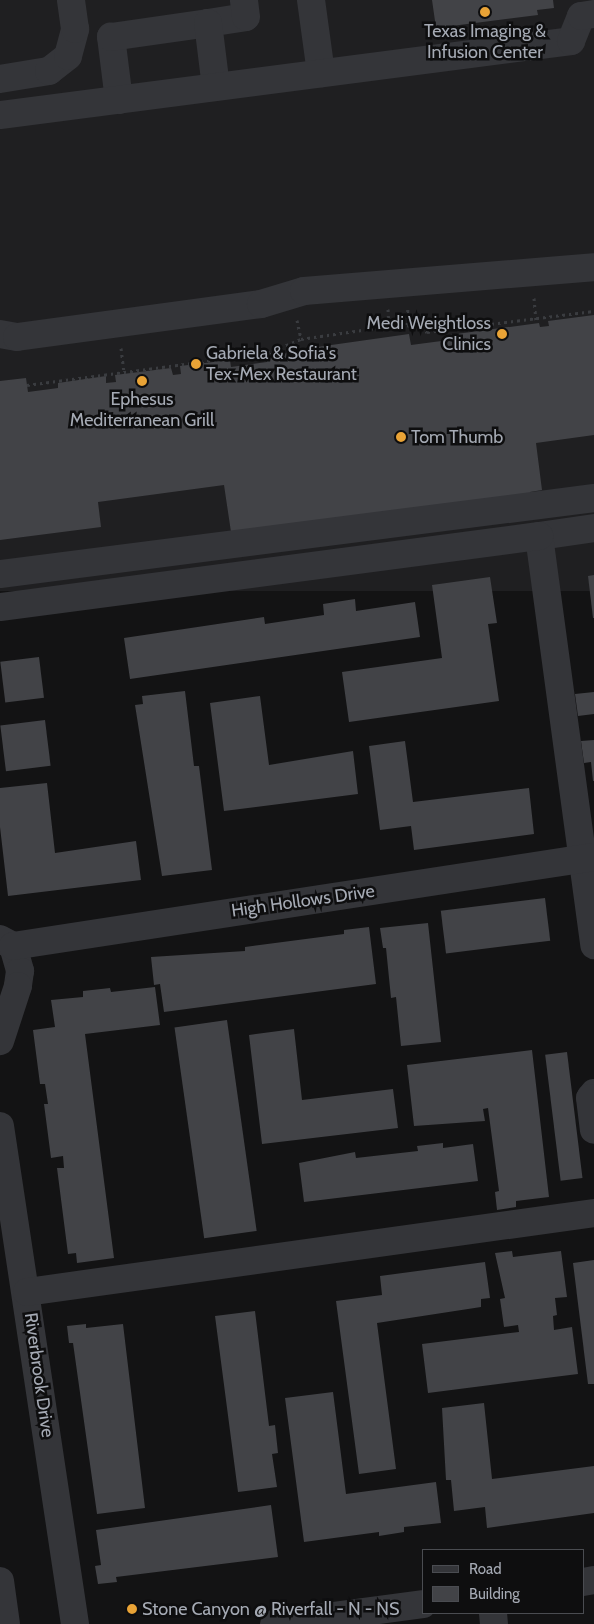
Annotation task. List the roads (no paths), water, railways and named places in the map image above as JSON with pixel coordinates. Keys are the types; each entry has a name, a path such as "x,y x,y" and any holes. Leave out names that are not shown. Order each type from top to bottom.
{"street":[{"path":"0,79 49,72 68,56 75,29 72,0"},
{"path":"119,100 111,37 246,17 244,0"},
{"path":"311,0 321,73"},
{"path":"0,115 571,41 585,10"},
{"path":"208,23 216,87"},
{"path":"0,334 17,337 261,304 313,290 594,267"},
{"path":"0,574 594,498"},
{"path":"0,607 594,528"},
{"path":"539,536 588,858 594,945"},
{"name":"High Hollows Drive","path":"4,1012 20,971 7,942 588,858"},
{"path":"0,1041 4,1012"},
{"path":"594,1093 590,1098 594,1130"},
{"name":"Riverbrook Drive","path":"0,1126 27,1292 75,1624"},
{"path":"27,1292 594,1213"},
{"path":"0,1581 6,1624"},
{"path":"282,1623 422,1604"}],"place":[{"name":"Texas Imaging & Infusion Center","path":"485,12"},
{"name":"Medi Weightloss Clinics","path":"502,334"},
{"name":"Gabriela & Sofia's Tex-Mex Restaurant","path":"196,364"},
{"name":"Ephesus Mediterranean Grill","path":"142,381"},
{"name":"Tom Thumb","path":"401,437"},
{"name":"Stone Canyon @ Riverfall - N - NS","path":"132,1609"}]}
